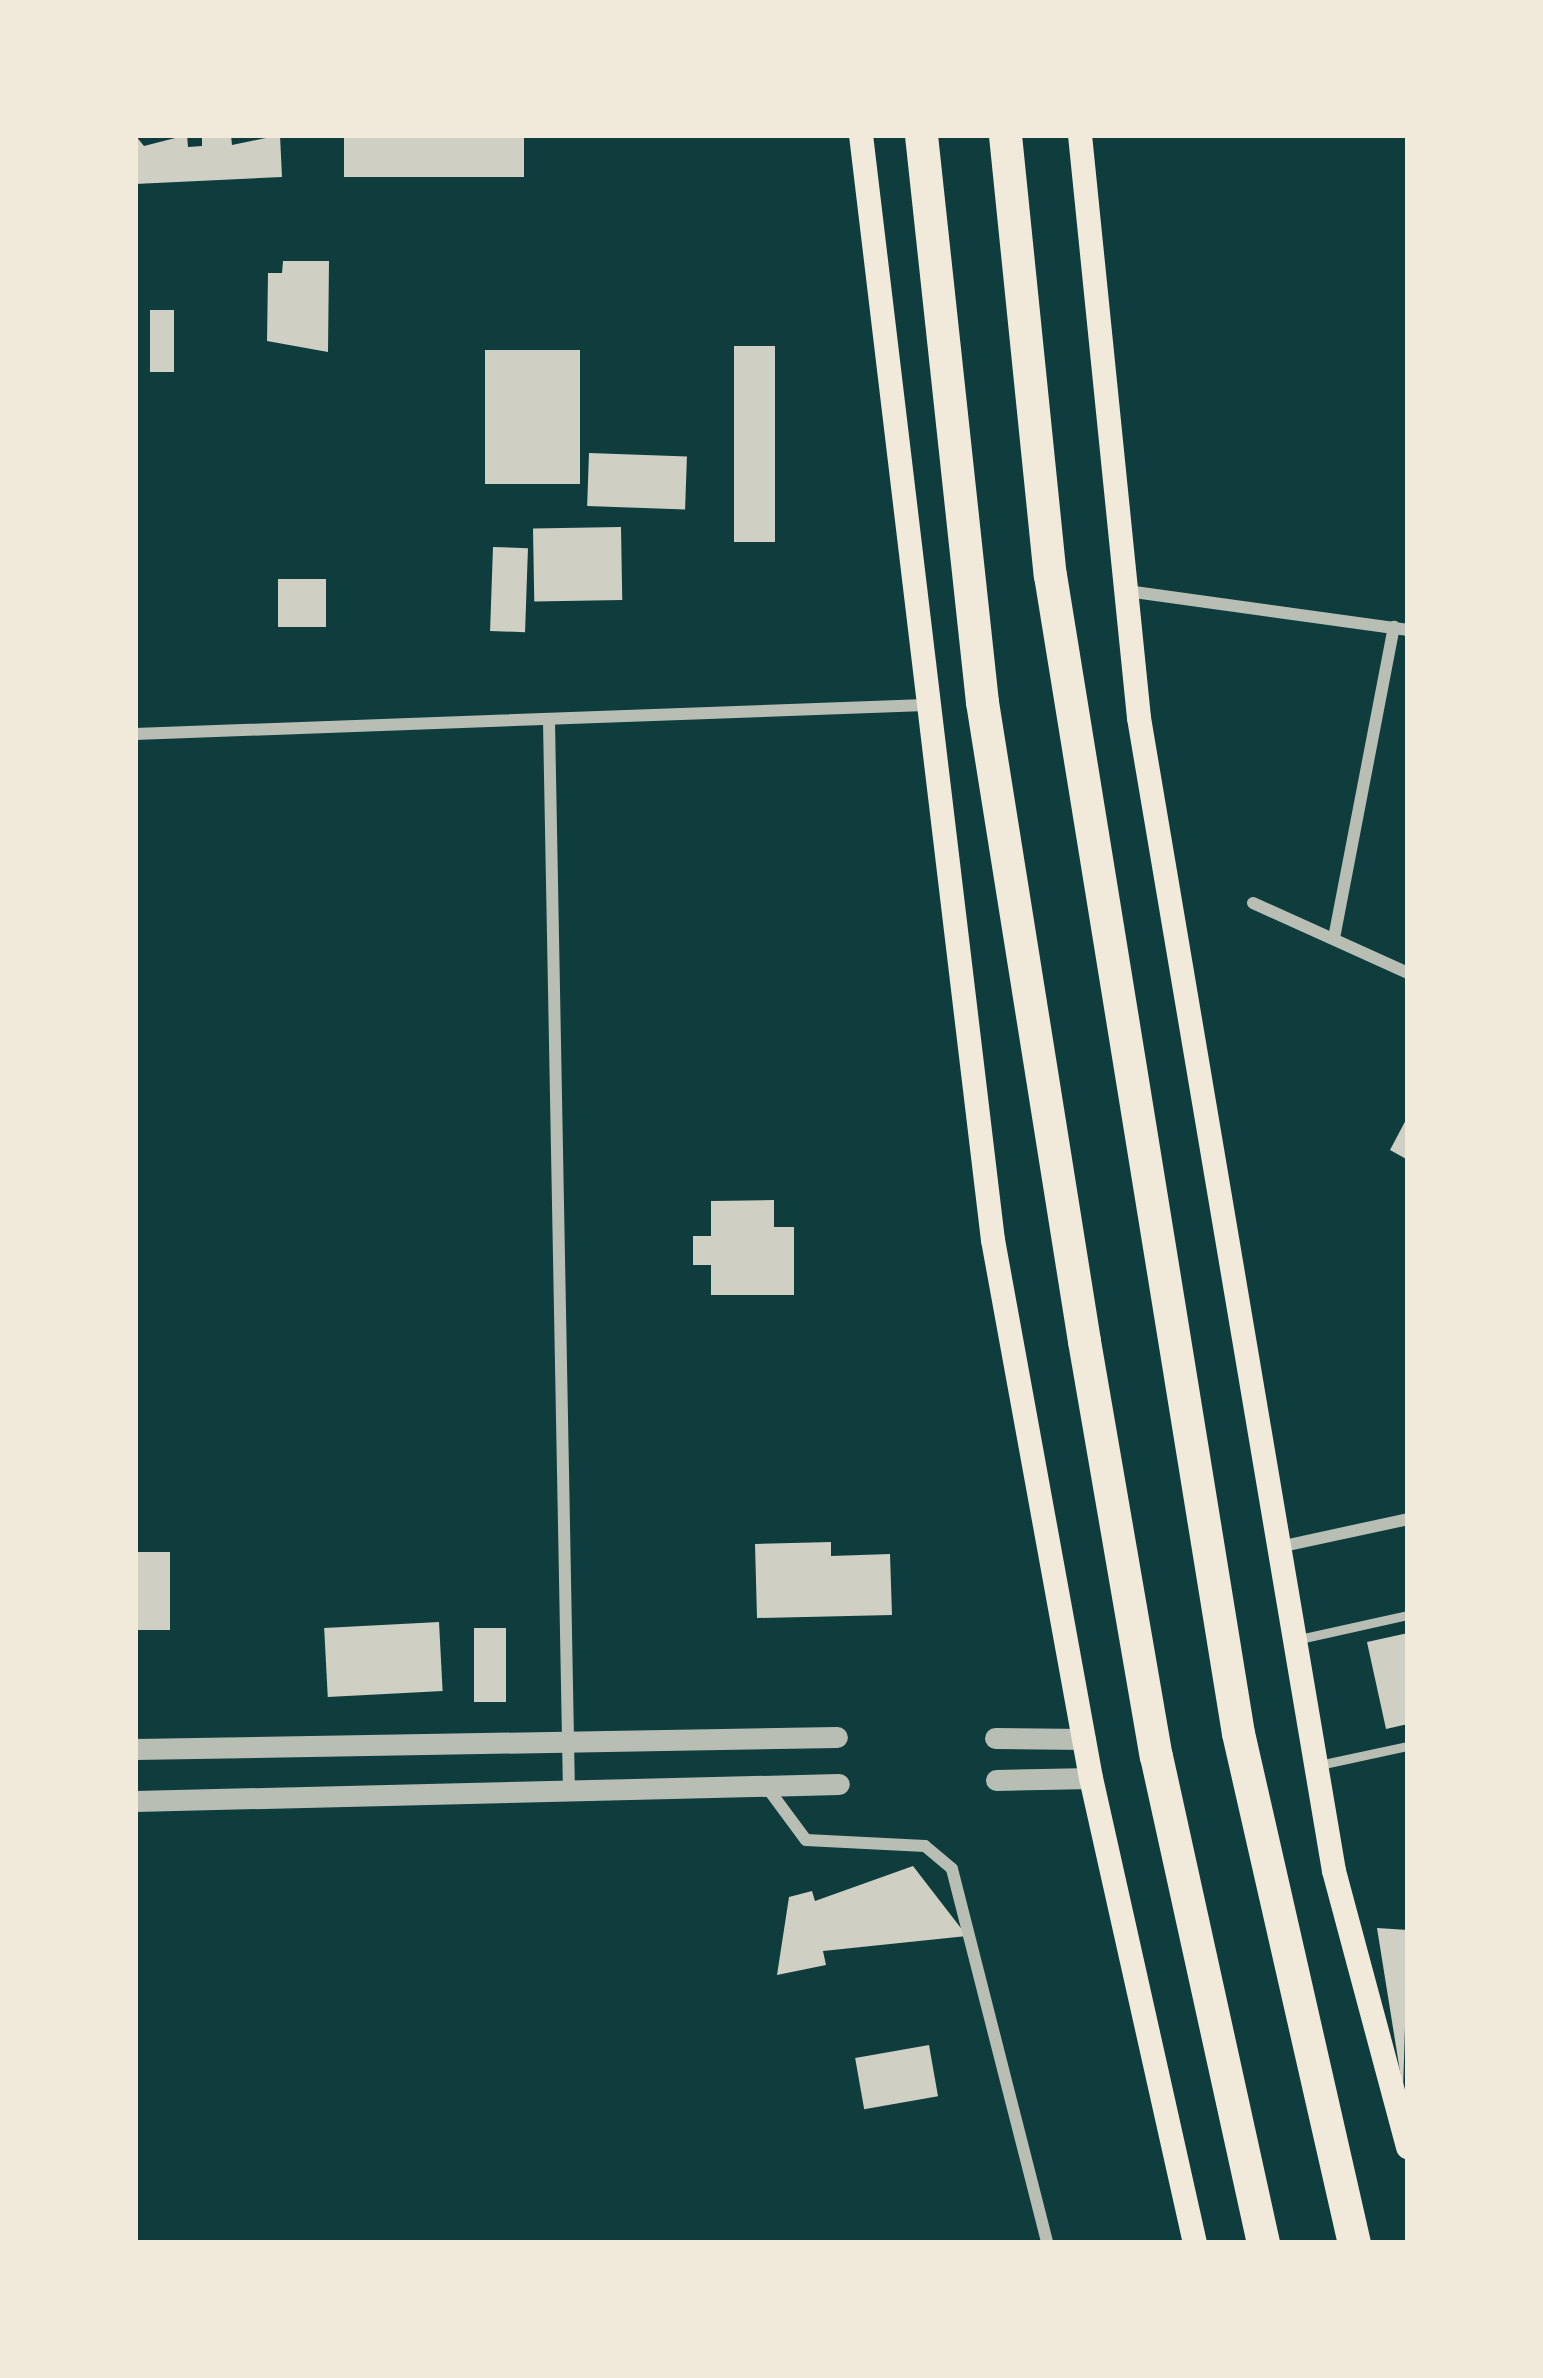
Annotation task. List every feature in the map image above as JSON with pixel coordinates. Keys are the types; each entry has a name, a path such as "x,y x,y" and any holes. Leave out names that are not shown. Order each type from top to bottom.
{"highway":[{"path":"921,135 982,702 1080,1317 1156,1756 1264,2243"},
{"path":"1005,135 1050,575 1238,1733 1354,2243"}],"main road":[{"path":"861,135 925,705 993,1240 1090,1778 1195,2243"},
{"path":"1081,135 1127,591 1279,1547 1316,1766 1406,2131"}],"street":[{"path":"1127,591 1401,628 1334,938"},
{"path":"135,734 925,705"},
{"path":"549,722 563,1736 569,1788"},
{"path":"1252,904 1408,973"},
{"path":"1279,1547 1408,1519"},
{"path":"135,1749 563,1736 837,1737"},
{"path":"995,1738 1085,1739"},
{"path":"996,1780 1090,1778"},
{"path":"135,1801 839,1784"},
{"path":"766,1786 806,1840 925,1846 952,1869 968,1899 1046,2243"}],"lane":[{"path":"1295,1640 1408,1615"},
{"path":"1316,1766 1408,1746"}],"building":[{"path":"135,135 144,146 187,135 188,147 202,146 202,135 231,135 232,145 280,135 282,177 135,184"},
{"path":"344,135 524,135 524,177 344,177"},
{"path":"283,261 329,261 328,352 267,341 268,273 282,273"},
{"path":"150,310 174,310 174,372 150,372"},
{"path":"734,346 775,346 775,542 734,542"},
{"path":"485,350 580,350 580,484 485,484"},
{"path":"589,453 687,456 685,509 587,506"},
{"path":"621,527 622,600 534,602 533,529"},
{"path":"493,547 528,548 525,632 490,631"},
{"path":"278,579 326,579 326,627 278,627"},
{"path":"1408,1116 1408,1160 1390,1150"},
{"path":"774,1200 774,1227 794,1227 794,1295 711,1295 711,1265 693,1265 693,1236 711,1236 711,1201"},
{"path":"831,1542 831,1556 890,1554 892,1615 757,1618 755,1544"},
{"path":"135,1552 170,1552 170,1630 135,1630"},
{"path":"439,1622 443,1691 328,1697 324,1628"},
{"path":"474,1628 506,1628 506,1702 474,1702"},
{"path":"1408,1633 1408,1724 1386,1729 1367,1642"},
{"path":"913,1866 967,1936 823,1951 826,1965 777,1975 789,1897 812,1891 815,1901"},
{"path":"1377,1928 1408,1930 1403,2090"},
{"path":"929,2045 938,2096 864,2109 855,2058"}]}
